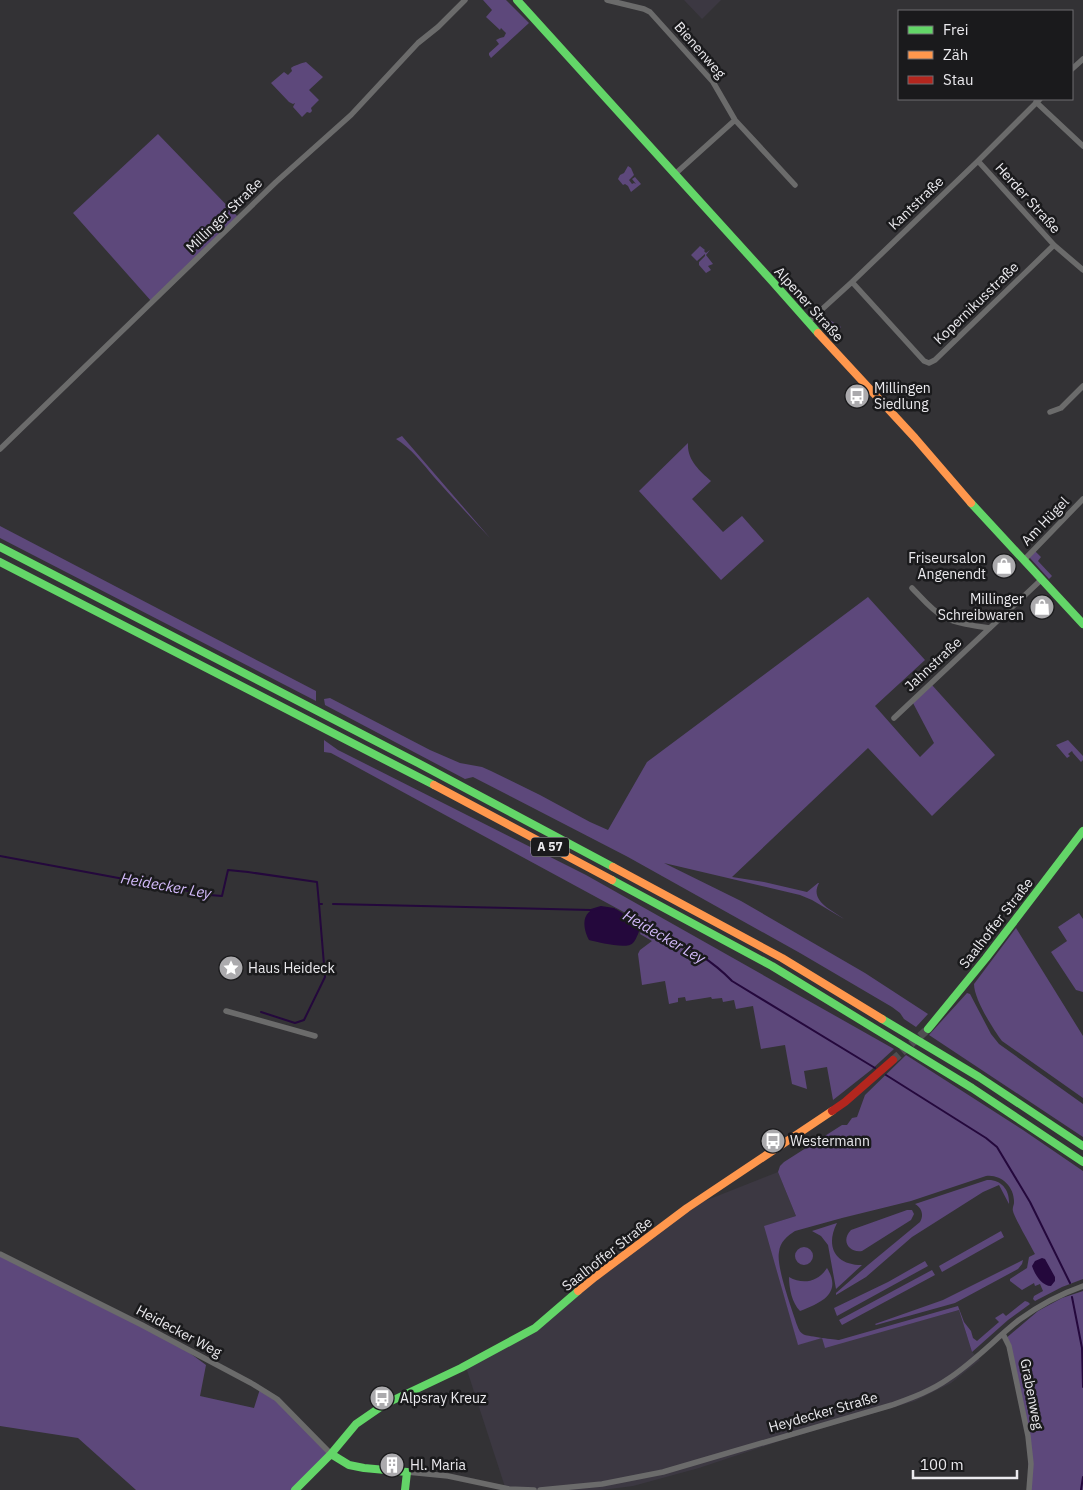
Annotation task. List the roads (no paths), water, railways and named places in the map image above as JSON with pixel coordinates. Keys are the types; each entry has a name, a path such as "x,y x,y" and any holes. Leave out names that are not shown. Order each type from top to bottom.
{"main road":[{"name":"Alpener Straße","path":"517,0 1083,624"},
{"name":"A 57","path":"0,547 418,763 782,958 979,1077 1083,1146"},
{"name":"A 57","path":"0,562 410,772 772,966 972,1088 1083,1162"},
{"name":"Saalhoffer Straße","path":"928,1029 986,958 1083,831"},
{"name":"Saalhoffer Straße","path":"330,1454 356,1424 385,1404 461,1368 535,1328 595,1277 679,1213 845,1102 893,1060"},
{"path":"295,1490 330,1454 349,1465 407,1472 405,1490"}],"street":[{"name":"Millinger Straße","path":"0,449 276,182 350,115 418,43 438,27 465,0"},
{"name":"Bienenweg","path":"607,0 650,12 713,82 735,120 795,185"},
{"path":"1073,68 1083,59"},
{"path":"1038,100 1083,146"},
{"name":"Kantstraße","path":"808,322 978,161 1038,100"},
{"path":"675,174 735,120"},
{"name":"Herder Straße","path":"978,161 1054,246 1083,270"},
{"name":"Kopernikusstraße","path":"852,282 924,361 929,363 935,360 1054,246"},
{"path":"1050,412 1060,408 1083,386"},
{"name":"Am Hügel","path":"1024,560 1083,500"},
{"name":"Jahnstraße","path":"894,718 1042,579"},
{"name":"Jahnstraße","path":"912,588 929,606 944,617 958,622 990,628"},
{"path":"226,1011 315,1036"},
{"name":"Heidecker Weg","path":"0,1254 142,1325 251,1383 277,1399 330,1454"},
{"name":"Heydecker Straße","path":"540,1490 602,1484 654,1474 892,1405 921,1394 947,1380 971,1363 1029,1313 1045,1303 1083,1286"},
{"name":"Grabenweg","path":"1003,1334 1009,1346 1028,1436 1031,1464 1029,1490"},
{"path":"407,1472 448,1476 509,1489 534,1490"}],"waterway":[{"name":"Heidecker Ley","path":"0,856 222,896 228,870 317,882 319,904 322,904"},
{"path":"261,1012 295,1023 304,1020 325,977 319,904"},
{"name":"Heidecker Ley","path":"333,904 591,910 601,907 614,909"},
{"name":"Heidecker Ley","path":"629,917 695,951 732,981 875,1068"},
{"path":"886,1075 986,1138 997,1147 1030,1202 1070,1283"},
{"path":"1072,1297 1082,1348 1083,1387"},
{"path":"1081,1490 1083,1477"}],"tunnel":[{"path":"893,1060 928,1029"}],"place":[{"name":"Millingen Siedlung","path":"857,396"},
{"name":"Friseursalon Angenendt","path":"1004,566"},
{"name":"Millinger Schreibwaren","path":"1042,607"},
{"name":"Haus Heideck","path":"231,968"},
{"name":"Westermann","path":"773,1141"},
{"name":"Alpsray Kreuz","path":"382,1398"},
{"name":"Hl. Maria","path":"392,1465"}]}
